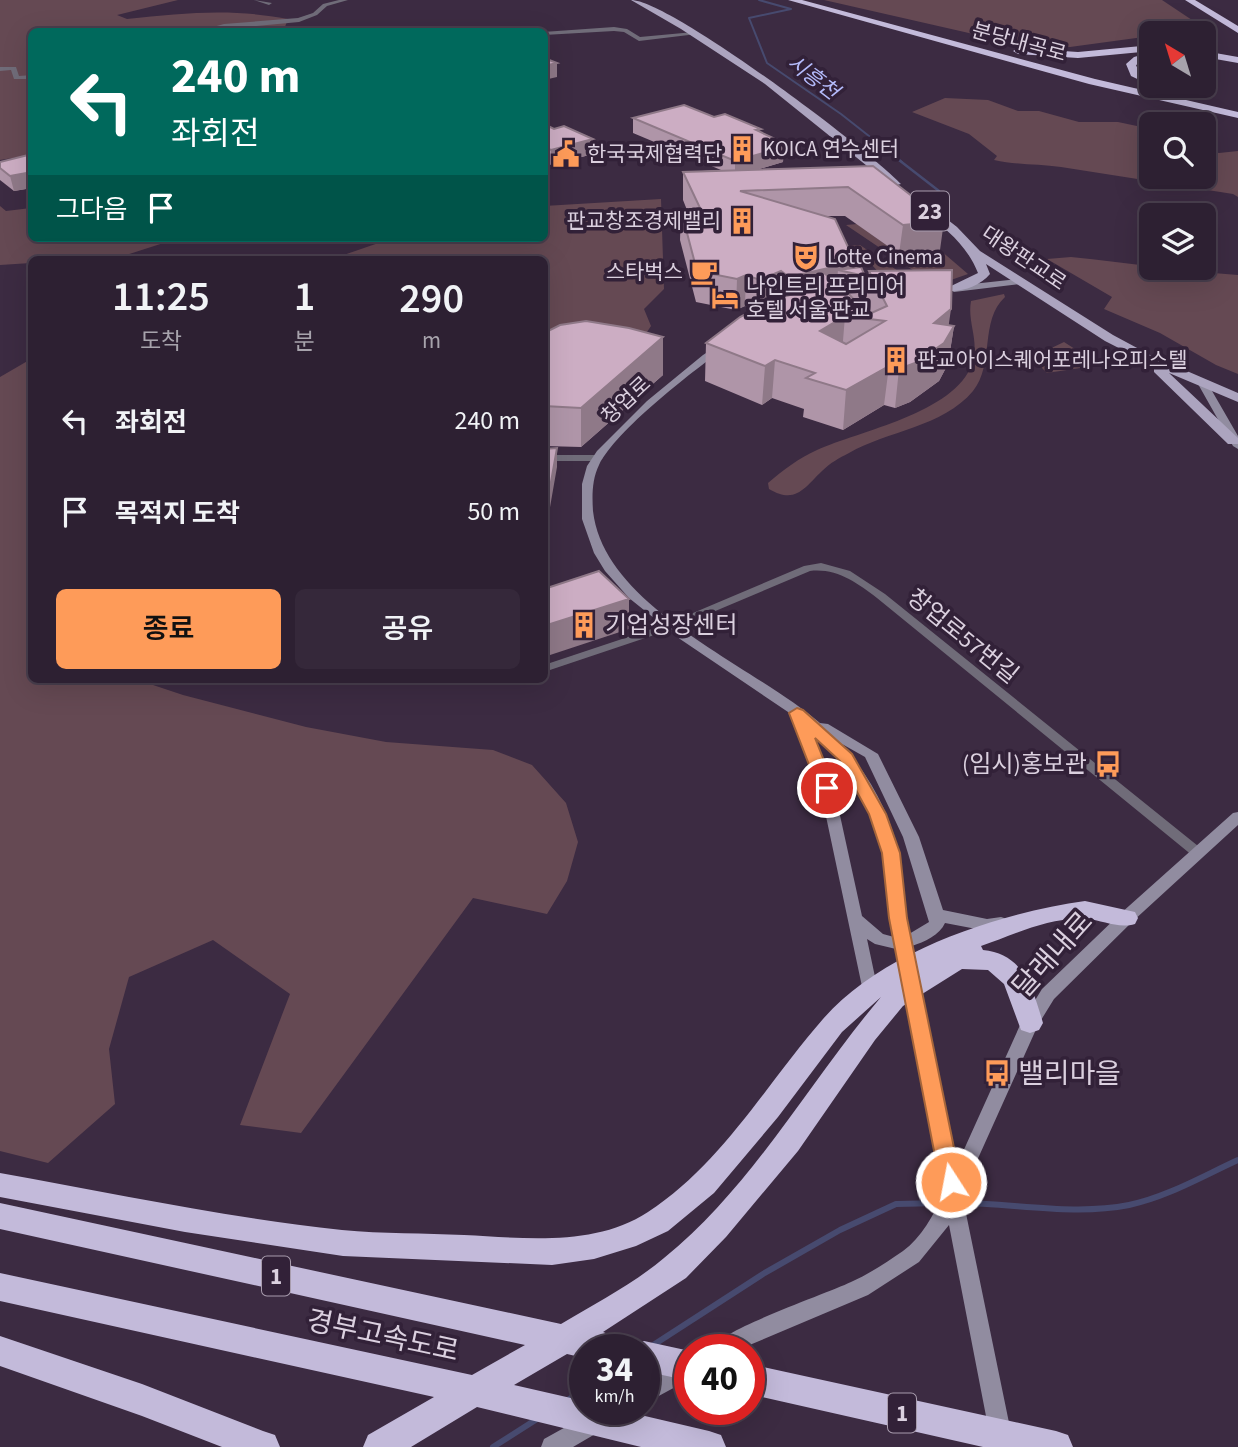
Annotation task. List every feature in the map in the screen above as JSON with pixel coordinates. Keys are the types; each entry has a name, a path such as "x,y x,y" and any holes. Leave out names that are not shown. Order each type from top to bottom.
{"highway":[{"name":"분당내곡로","path":"792,0 1093,82 1209,109 1238,112"},
{"name":"분당내곡로","path":"807,0 1106,81 1238,112"},
{"path":"1189,0 1238,30"},
{"path":"1199,0 1238,24"},
{"path":"935,34 1006,49 1056,55 1139,49"},
{"path":"1216,56 1238,60"},
{"path":"1139,59 1131,67 1139,76"},
{"path":"1196,98 1238,112"},
{"path":"0,1185 185,1219 343,1244 552,1252 604,1243 626,1237 658,1222 704,1184 727,1159 833,1025 870,991 943,950 1038,917 1085,910 1126,918"},
{"path":"380,1447 631,1299 675,1268 716,1228 753,1186 894,999 971,952 1074,919 1126,918"},
{"path":"954,960 992,959 1009,970 1021,992 1030,1023"},
{"name":"경부고속도로","path":"0,1216 569,1340"},
{"name":"경부고속도로","path":"0,1286 457,1387 569,1408"},
{"path":"0,1351 142,1400 263,1447"},
{"name":"1","path":"765,1382 1056,1447"},
{"name":"경부고속도로","path":"642,1425 709,1447"}],"main road":[{"name":"23","path":"635,0 768,82 902,189"},
{"name":"대왕판교로","path":"912,197 953,229 976,253 1018,282 1148,359 1238,398"},
{"path":"947,289 978,280 984,274 976,253"},
{"path":"1148,359 1236,443"},
{"path":"1236,443 1238,425"}],"street":[{"path":"257,0 269,3"},
{"path":"215,28 299,20 315,14 325,5 345,0"},
{"path":"548,33 614,29 625,30 639,39 694,34"},
{"path":"0,69 14,68 16,78 28,77"},
{"path":"947,289 1018,282"},
{"name":"창업로","path":"730,340 656,400 598,458 591,474 587,502 591,532 595,544 622,583 671,626 797,713"},
{"path":"1203,384 1236,443"},
{"path":"548,458 598,458"},
{"name":"창업로57번길","path":"548,668 671,626 808,568 834,568 864,584 902,612 1198,853"},
{"path":"797,713 871,754 911,837 937,924 927,934 906,942 882,941 855,919"},
{"path":"797,713 846,758 878,814 891,853 898,918 1003,1447"},
{"path":"797,713 827,788 870,991"},
{"name":"달래내로","path":"751,1334 860,1288 912,1256 940,1223 1030,1023 1048,994 1126,918 1238,817"},
{"path":"936,915 987,925 1038,917"},
{"path":"552,1447 597,1425"}],"shaded area":[{"path":"0,0 178,0 117,15 127,19 188,13 227,13 288,19 285,28 28,28 28,155 0,160"},
{"path":"824,0 1162,0 1194,21 1139,21 1139,38 1070,47 982,36"},
{"path":"945,98 988,100 1018,111 1039,111 1079,122 1118,122 1139,126 1139,179 994,160 997,156 969,134 912,112"},
{"path":"1238,151 1238,197 1201,189 1216,189 1216,152"},
{"path":"661,199 664,289 644,309 651,326 645,335 548,367 548,256 341,256 381,242 548,242 548,206"},
{"path":"0,206 6,211 28,208 28,242 167,242 123,256 28,256 28,263 0,265"},
{"path":"857,224 899,254 940,250 968,274 951,280 929,281 846,225"},
{"path":"860,245 917,284 891,286 862,254 845,255 873,289 856,291 835,247"},
{"path":"1071,257 1139,265 1139,280 1216,280 1216,273 1238,275 1238,374 1216,365 1160,333 1104,309 1112,297 1047,259"},
{"path":"1004,294 1005,297 992,318 980,380 961,403 931,421 864,445 842,457 793,495 769,489 768,483 810,453 904,418 947,395 962,381 972,364 975,348 971,301"},
{"path":"1064,342 1100,365 1047,373 1039,365 1041,353"},
{"path":"28,361 28,683 147,683 306,727 386,742 493,750 532,765 566,803 578,842 567,881 547,914 473,898 301,1133 240,1125 290,994 213,940 129,977 109,1049 115,1104 48,1163 0,1151 0,377"}],"building":[{"path":"684,105 714,117 725,114 761,129 756,130 784,143 778,145 784,147 735,161 633,118"},
{"path":"548,126 554,129 564,126 593,139 548,149"},
{"path":"28,155 28,173 10,176 0,168 0,162"},
{"path":"873,166 944,221 903,225 848,187 740,191 835,219 855,262 789,277 781,271 760,280 746,275 737,279 697,271 681,210 701,210 683,172"},
{"path":"861,267 865,276 838,270"},
{"path":"952,270 951,309 934,323 954,326 944,343 915,363 899,369 889,366 846,390 806,378 815,373 775,360 765,366 706,343 740,317 772,300 815,288 802,279 824,273 849,294 867,315 887,306 869,271","holes":["845,316 885,321 846,344 820,331"]},
{"path":"586,321 663,337 581,408 548,406 548,331 560,325"},
{"path":"557,448 548,499 548,449"},
{"path":"599,571 629,599 548,625 548,588"}],"waterway":[{"name":"시흥천","path":"759,0 791,9 749,18 767,63 841,114 902,162"},
{"name":"시흥천","path":"899,160 939,191"},
{"path":"958,1203 1065,1209 1129,1205 1171,1191 1238,1160"},
{"path":"660,1341 763,1274 840,1230 896,1204 942,1203"},
{"path":"493,1447 537,1419"}],"place":[{"name":"KOICA 연수센터","path":"742,149"},
{"name":"한국국제협력단","path":"566,154"},
{"name":"판교창조경제밸리","path":"742,221"},
{"name":"Lotte Cinema","path":"806,257"},
{"name":"스타벅스","path":"704,272"},
{"name":"나인트리 프리미어 호텔 서울 판교","path":"725,298"},
{"name":"판교아이스퀘어포레나오피스텔","path":"896,360"},
{"name":"기업성장센터","path":"584,625"},
{"name":"(임시)홍보관","path":"1108,764"},
{"name":"밸리마을","path":"997,1073"}],"route":[{"path":"827,788 797,713 846,758 878,814 891,853 898,918 951,1182"}]}
